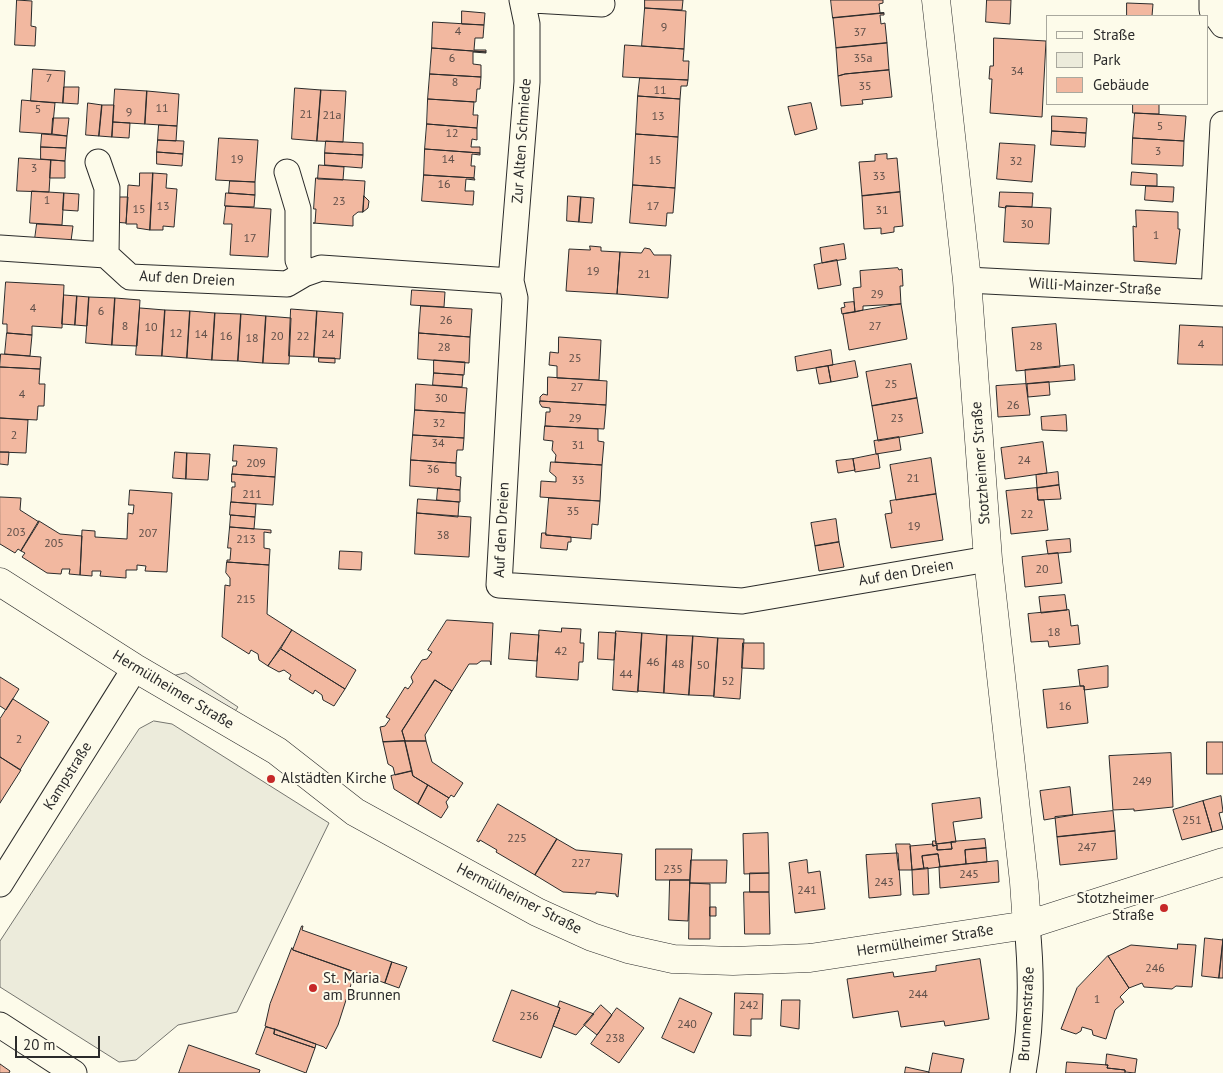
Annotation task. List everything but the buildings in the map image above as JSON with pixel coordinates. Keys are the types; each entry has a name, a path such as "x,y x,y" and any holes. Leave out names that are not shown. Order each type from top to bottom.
{"street":[{"name":"Zur Alten Schmiede","path":"511,282 527,82 527,24 522,0"},
{"path":"533,0 602,4"},
{"name":"Stotzheimer Straße","path":"936,0 967,280 988,559 1023,872 1027,925"},
{"path":"1212,0 1212,10 1223,26"},
{"path":"1219,293 1223,124"},
{"path":"0,248 106,255 107,188 98,162"},
{"path":"287,172 298,209 298,260 304,274"},
{"name":"Auf den Dreien","path":"106,255 130,277 287,284 304,274 321,268 511,282 514,298 499,585 742,601 988,559"},
{"name":"Willi-Mainzer-Straße","path":"967,280 1219,293"},
{"name":"Hermülheimer Straße","path":"0,582 135,668 277,751 355,812 538,912 592,937 628,949 673,959 733,961 810,958 1027,925 1223,862"},
{"name":"Kampstraße","path":"0,884 135,668"},
{"name":"Brunnenstraße","path":"1023,1073 1028,1049 1032,990 1027,925"},
{"path":"0,1025 74,1073"}],"green space":[{"path":"154,721 172,724 329,823 237,1012 178,1025 136,1060 119,1062 0,987 0,941 139,729"}],"shaded area":[{"path":"186,673 238,707 233,714 173,676"}],"place":[{"name":"Alstädten Kirche","path":"271,779"},
{"name":"Stotzheimer Straße","path":"1164,908"},
{"name":"St. Maria am Brunnen","path":"313,988"}]}
